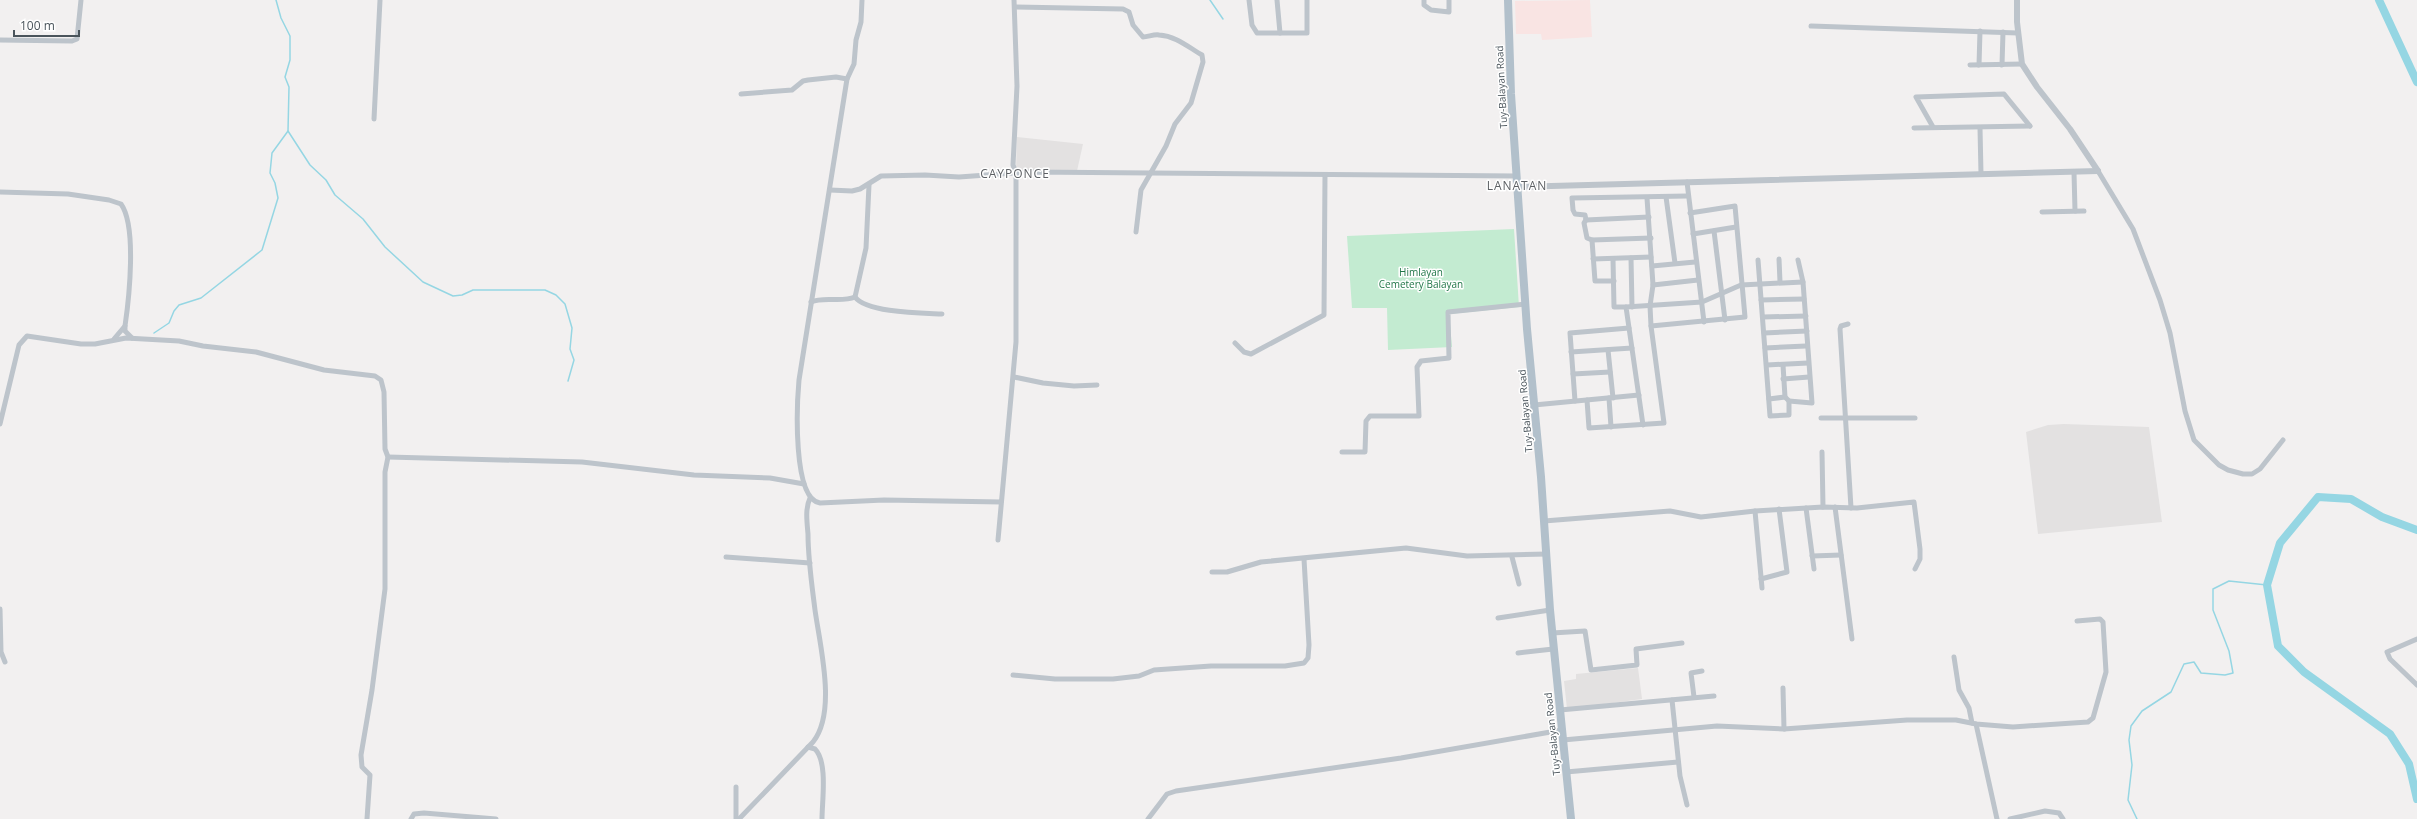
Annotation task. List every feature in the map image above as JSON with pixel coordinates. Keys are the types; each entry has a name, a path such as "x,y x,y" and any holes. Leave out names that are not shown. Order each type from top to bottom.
{"main road":[{"name":"Tuy-Balayan Road","path":"1508,0 1510,94 1526,304 1547,554 1552,633 1571,819"}],"street":[{"path":"0,40 72,41 77,39 81,0"},
{"path":"374,119 380,0"},
{"path":"862,0 861,22 856,40 854,64 847,79 811,302 796,413 804,484 810,498 814,502 820,503 884,500 1001,502"},
{"path":"998,540 1016,342 1016,173 1013,165 1017,86 1014,0"},
{"path":"1249,0 1252,25 1257,33 1307,33 1307,0"},
{"path":"1277,0 1280,33"},
{"path":"1424,0 1424,5 1431,10 1449,12 1449,0"},
{"path":"2017,0 2018,33 2022,64 2037,87 2070,129 2098,171 2133,229 2160,300 2170,333 2185,411 2194,440 2219,465 2228,470 2243,474 2252,474 2260,469 2283,440"},
{"path":"1015,7 1123,8 1129,12 1133,25 1143,37 1157,34 1178,39 1192,51 1202,55 1203,62 1191,103 1175,124 1166,146 1141,190 1136,232"},
{"path":"1811,26 2018,33"},
{"path":"1979,65 1980,32"},
{"path":"2002,64 2003,32"},
{"path":"1970,66 2022,64"},
{"path":"741,94 792,90 803,81 808,80 836,77 847,79"},
{"path":"1914,128 1933,128 1980,128 2030,126 2004,94 1916,97 1933,128"},
{"path":"1980,128 1982,174"},
{"path":"1518,188 1686,182 1875,179 2098,171"},
{"path":"2074,172 2075,211"},
{"path":"830,190 852,192 868,185 880,176 925,175 959,177 1016,173 1325,175 1412,174 1517,176"},
{"path":"1235,343 1244,352 1251,354 1324,315 1325,175"},
{"path":"1686,182 1695,262 1704,322"},
{"path":"855,297 866,248 868,185"},
{"path":"0,192 68,194 109,200 121,204 125,212 130,251 125,331 132,338"},
{"path":"1651,238 1592,240 1587,238 1584,223 1586,220 1586,215 1575,214 1573,210 1572,198 1647,198 1687,196"},
{"path":"1666,197 1675,262"},
{"path":"1587,400 1589,428 1664,424 1651,326 1650,306 1653,285 1651,238 1647,198"},
{"path":"1651,326 1745,318 1735,206 1690,213"},
{"path":"2042,212 2084,211"},
{"path":"1586,220 1649,217"},
{"path":"1693,234 1736,227"},
{"path":"1714,231 1725,320"},
{"path":"1592,240 1595,280 1614,281"},
{"path":"1593,259 1651,257"},
{"path":"1631,258 1629,328 1643,425"},
{"path":"1613,259 1614,306 1629,307 1702,302 1741,285 1803,282"},
{"path":"1778,259 1780,282"},
{"path":"1758,260 1770,416 1789,415 1783,379 1783,365"},
{"path":"1769,399 1787,399 1812,403 1806,346 1807,331 1803,282 1798,260"},
{"path":"1652,266 1675,262 1695,262"},
{"path":"1653,285 1698,280"},
{"path":"811,302 820,299 850,299 855,297"},
{"path":"855,297 859,302 889,310 942,314"},
{"path":"1762,300 1804,299"},
{"path":"1342,452 1365,452 1366,421 1370,416 1419,416 1417,367 1420,361 1449,358 1448,312 1526,304"},
{"path":"1763,317 1806,316"},
{"path":"1848,324 1841,326 1840,329 1851,508"},
{"path":"114,340 125,326"},
{"path":"1575,401 1570,334 1629,328"},
{"path":"1764,333 1807,331"},
{"path":"0,424 19,345 24,338 32,336 81,344 95,344 132,338 160,339 203,346 250,351 324,370 378,377 383,388 383,433 388,457 385,472 385,589 372,690 361,755 362,766 370,775 367,819"},
{"path":"1765,348 1806,346"},
{"path":"1571,352 1632,348"},
{"path":"1608,350 1611,427"},
{"path":"1767,365 1808,363"},
{"path":"1573,374 1610,372"},
{"path":"1014,377 1043,383 1074,386 1097,385"},
{"path":"1783,379 1809,377"},
{"path":"1534,405 1639,395"},
{"path":"1821,418 1915,418"},
{"path":"1822,452 1823,507"},
{"path":"388,457 582,462 694,474 770,478 804,484"},
{"path":"739,819 808,747 820,731 825,710 824,678 810,564 807,513 810,498"},
{"path":"1544,521 1670,511 1701,517 1779,509 1823,507 1851,508 1915,503 1920,554 1919,563 1915,569"},
{"path":"1806,508 1814,568"},
{"path":"1835,508 1852,639"},
{"path":"1761,579 1787,572 1779,509"},
{"path":"1755,511 1762,588"},
{"path":"1212,572 1227,572 1251,563 1406,548 1467,556 1512,557 1547,554"},
{"path":"1812,556 1841,555"},
{"path":"726,557 810,564"},
{"path":"1512,557 1519,584"},
{"path":"1013,675 1055,679 1113,679 1139,676 1154,670 1211,666 1285,666 1304,663 1308,658 1309,645 1304,559"},
{"path":"0,609 1,652 5,662"},
{"path":"1498,618 1550,610"},
{"path":"1563,740 1717,726 1784,729 1907,720 1956,720 2013,727 2091,721 2106,672 2103,622 2100,619 2077,621"},
{"path":"1552,633 1585,631 1591,670 1637,665 1636,649 1682,643"},
{"path":"2417,639 2387,652 2390,659 2417,685"},
{"path":"1518,653 1554,649"},
{"path":"1954,657 1959,690 1969,708 1974,723 1997,819"},
{"path":"1694,697 1692,673 1702,671"},
{"path":"1783,688 1784,729"},
{"path":"1560,710 1714,696"},
{"path":"1672,700 1678,762 1687,805"},
{"path":"1148,819 1167,794 1176,791 1401,758 1562,730"},
{"path":"808,747 815,749 820,756 823,777 822,819"},
{"path":"1566,772 1678,762"},
{"path":"736,787 736,819"},
{"path":"2010,819 2045,811 2059,813 2063,819"},
{"path":"412,819 414,814 424,814 496,819"}],"shaded area":[{"path":"1590,0 1592,37 1542,40 1541,34 1516,34 1515,1"},
{"path":"1017,137 1083,144 1077,171 1016,170"},
{"path":"2064,424 2149,427 2162,522 2038,534 2026,432 2048,425"},
{"path":"1638,668 1642,699 1567,709 1564,681 1576,679 1576,674"}],"green space":[{"name":"Himlayan Cemetery Balayan","path":"1514,229 1519,307 1449,314 1452,347 1388,350 1387,308 1352,308 1347,236"}],"waterway":[{"path":"154,333 169,323 174,311 179,305 201,298 262,250 278,198 275,183 270,173 272,153 288,131 289,87 285,77 290,60 290,36 281,18 276,0"},
{"path":"1210,0 1223,19"},
{"path":"2379,0 2417,82"},
{"path":"288,131 310,165 326,180 335,195 363,219 385,247 423,282 453,296 462,295 473,290 545,290 556,295 565,304 572,328 570,349 574,360 568,381"},
{"path":"2417,530 2382,517 2351,499 2318,497 2280,543 2267,585 2278,646 2304,672 2390,734 2409,764 2417,799"},
{"path":"2137,819 2128,800 2132,765 2129,740 2131,726 2142,711 2171,692 2184,664 2194,662 2201,673 2225,675 2233,673 2229,651 2213,610 2213,589 2229,581 2267,585"}],"district":[{"name":"CAYPONCE","path":"1015,173"},
{"name":"LANATAN","path":"1517,185"}]}
